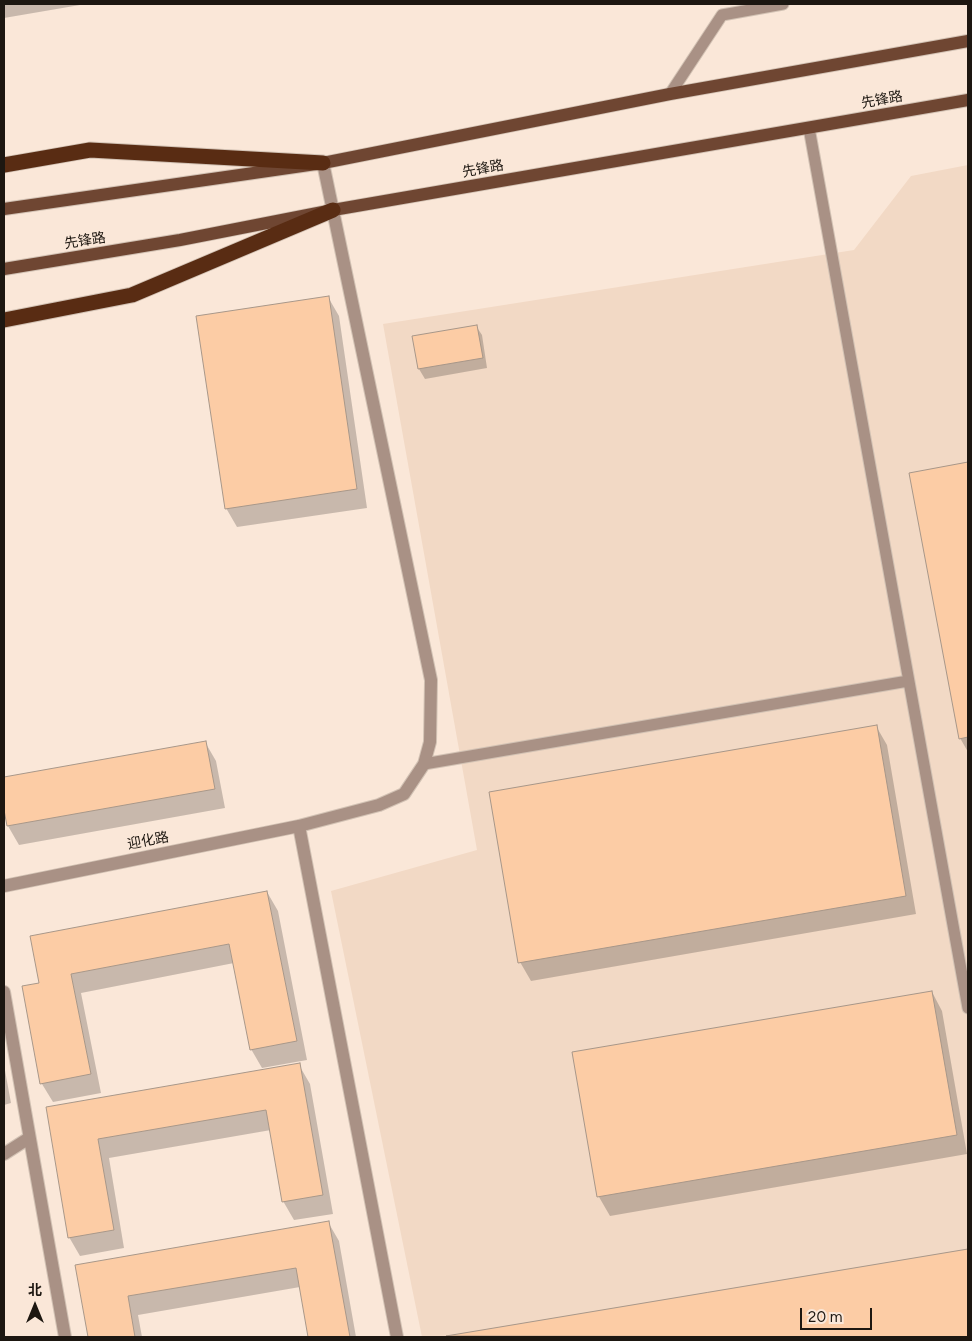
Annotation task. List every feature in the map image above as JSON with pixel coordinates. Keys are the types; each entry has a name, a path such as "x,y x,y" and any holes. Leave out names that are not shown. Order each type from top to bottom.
{"highway":[{"path":"4,165 90,150 323,163"},
{"path":"4,320 132,295 332,210"}],"main road":[{"path":"4,209 323,163 670,94 968,41"},
{"name":"先锋路","path":"4,269 180,240 332,210 968,100"}],"street":[{"name":"迎化路","path":"4,886 299,826 379,805 404,794 424,764 430,742 431,680 323,163"},
{"path":"299,826 397,1337"},
{"path":"4,992 65,1337"},
{"path":"4,1154 29,1138"}],"lane":[{"path":"670,94 722,15 783,4"},
{"path":"808,128 968,1008"},
{"path":"424,764 908,681"}],"shaded area":[{"path":"968,165 968,1337 422,1337 331,891 477,850 383,324 854,250 911,176"}],"building":[{"path":"329,296 357,489 225,509 196,316"},
{"path":"477,325 483,358 418,369 412,336"},
{"path":"968,462 968,737 959,739 909,473"},
{"path":"877,725 906,896 518,963 489,792"},
{"path":"206,741 215,789 7,826 4,810 4,777"},
{"path":"267,891 297,1041 250,1050 229,944 71,974 91,1074 40,1084 22,986 39,983 30,936"},
{"path":"932,991 957,1135 597,1197 572,1052"},
{"path":"300,1063 323,1195 282,1202 266,1110 98,1139 114,1230 68,1238 46,1107"},
{"path":"329,1221 350,1337 308,1337 296,1268 128,1296 135,1337 88,1337 75,1265"},
{"path":"968,1249 968,1337 446,1336"}]}
